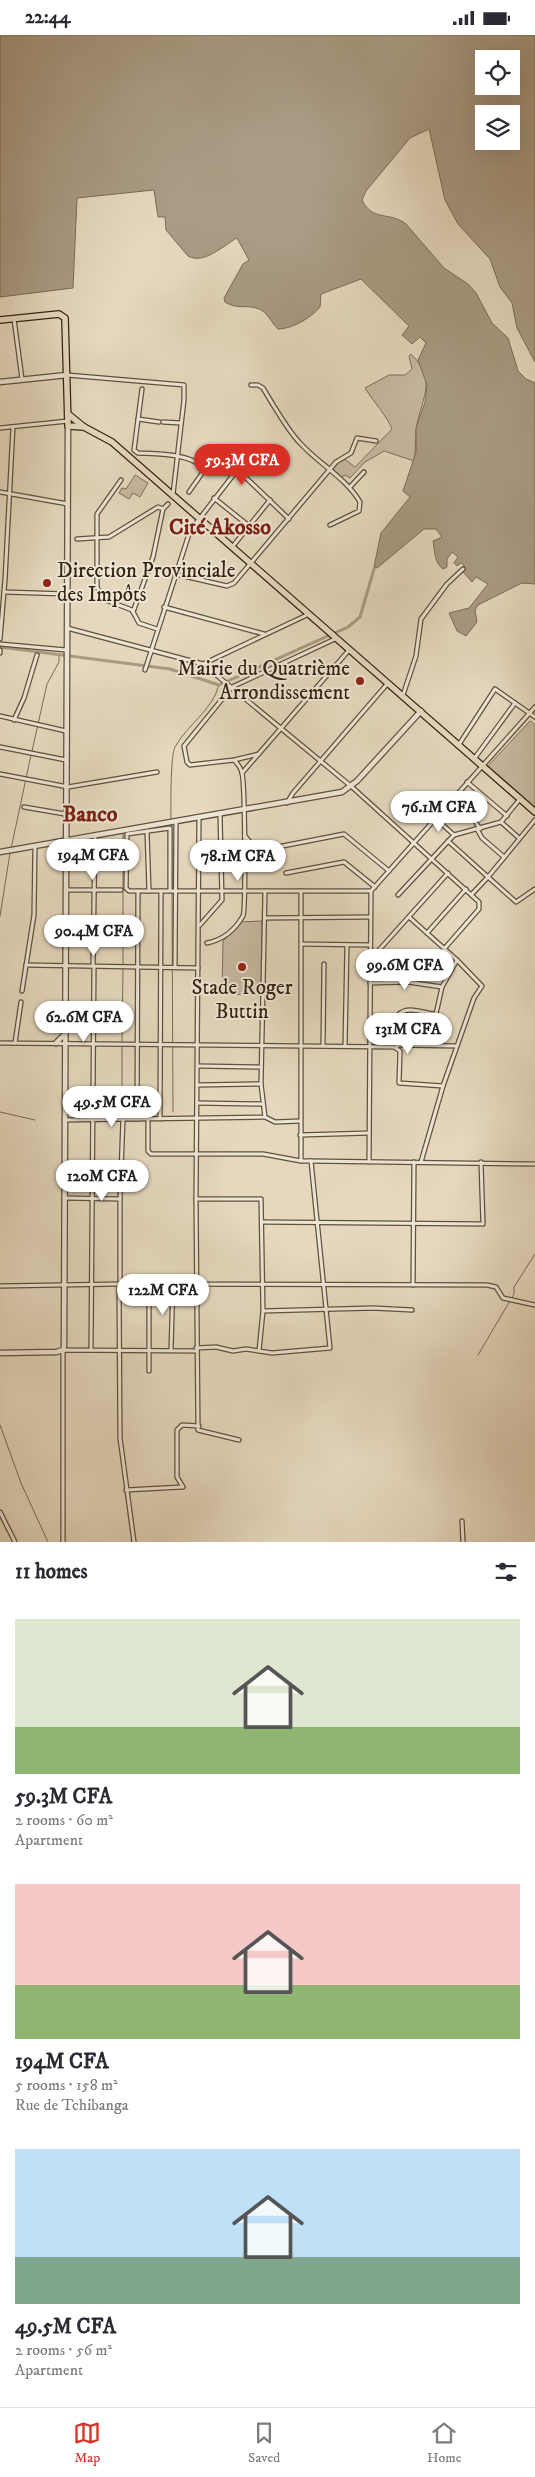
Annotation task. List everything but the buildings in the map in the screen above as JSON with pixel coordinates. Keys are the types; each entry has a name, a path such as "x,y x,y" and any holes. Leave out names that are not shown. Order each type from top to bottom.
{"main road":[{"path":"0,320 59,314 66,320 68,423 84,427"},
{"path":"68,414 84,427 112,442 535,812"}],"street":[{"path":"14,318 22,379"},
{"path":"0,382 67,375 184,385 173,494"},
{"path":"251,385 258,385 263,388 298,442 328,471 350,487 360,503 359,511 330,525"},
{"path":"142,389 134,449 136,452 178,456 192,460 203,470 189,492"},
{"path":"138,419 181,423"},
{"path":"0,428 68,423 64,965 63,1542"},
{"path":"0,639 13,427"},
{"path":"175,573 229,586 252,564 336,462 351,453 357,438 376,441"},
{"path":"145,670 150,649 190,531 234,474 240,472 289,519"},
{"path":"350,487 364,472"},
{"path":"121,480 98,509 96,538 97,587 103,599 133,612 139,623 157,629"},
{"path":"0,492 68,503"},
{"path":"214,498 249,526"},
{"path":"233,547 270,500"},
{"path":"133,612 153,557 163,509 168,504"},
{"path":"77,539 109,537 158,507 163,509"},
{"path":"403,695 415,661 421,619 446,584 463,569"},
{"path":"0,580 5,580"},
{"path":"4,592 67,594"},
{"path":"164,607 264,634"},
{"path":"203,664 310,614"},
{"path":"66,627 203,664 352,787 479,902 479,909 444,949"},
{"path":"259,754 234,760 190,765 187,762 184,748 230,686 337,637"},
{"path":"0,644 66,651"},
{"path":"242,773 350,649"},
{"path":"14,720 24,698 37,655"},
{"path":"287,803 320,761 388,683"},
{"path":"458,746 495,689 535,717"},
{"path":"473,759 515,703"},
{"path":"421,711 352,787 342,792 128,833 125,836 126,888 129,891 370,891 535,707"},
{"path":"0,716 66,731"},
{"path":"0,747 66,760"},
{"path":"207,943 222,939 241,919 244,912 242,773 234,760"},
{"path":"0,774 65,786 157,772"},
{"path":"467,782 507,816"},
{"path":"398,895 454,835 501,822 520,799"},
{"path":"451,800 473,818 482,838 504,857"},
{"path":"24,807 65,814"},
{"path":"199,925 221,903 220,814"},
{"path":"199,818 198,1118 196,1154 198,1429 239,1439"},
{"path":"435,818 454,835"},
{"path":"472,894 535,820"},
{"path":"501,822 519,839"},
{"path":"174,823 174,967"},
{"path":"0,852 66,840 167,827 170,829 173,891"},
{"path":"147,829 149,891"},
{"path":"244,835 256,848 262,850 344,834 388,871"},
{"path":"91,1350 95,837"},
{"path":"448,841 516,902 535,889"},
{"path":"22,991 34,915 35,846"},
{"path":"286,873 344,862 375,887"},
{"path":"369,961 448,873"},
{"path":"427,933 466,889"},
{"path":"66,890 121,890"},
{"path":"137,1119 138,891"},
{"path":"160,1119 159,966 161,891"},
{"path":"265,891 261,1067 262,1104 265,1117"},
{"path":"300,1161 302,891"},
{"path":"369,1162 371,1046 370,891"},
{"path":"264,918 370,917"},
{"path":"409,917 457,960 482,987 474,999 443,1086 421,1162"},
{"path":"301,944 369,945"},
{"path":"344,1046 347,945"},
{"path":"443,1086 399,1083 398,1014 403,1011 436,1014 442,987 457,960"},
{"path":"323,1046 324,964"},
{"path":"26,965 198,968"},
{"path":"370,983 408,982 442,987"},
{"path":"15,1043 21,1002"},
{"path":"56,1043 65,1034"},
{"path":"0,1043 457,1046"},
{"path":"198,1066 261,1067"},
{"path":"198,1085 261,1084"},
{"path":"198,1103 262,1104"},
{"path":"64,1120 265,1117 275,1122 300,1121"},
{"path":"123,1119 120,1199 120,1437 134,1542"},
{"path":"148,1119 149,1153 263,1154 300,1161 535,1164"},
{"path":"300,1135 369,1133"},
{"path":"0,1353 56,1353 63,1350 196,1349 272,1353 330,1348 310,1161"},
{"path":"413,1285 414,1162"},
{"path":"263,1222 483,1224 481,1162"},
{"path":"63,1198 120,1199"},
{"path":"196,1199 262,1199 263,1311 259,1351"},
{"path":"0,1286 92,1284 491,1285 496,1287 501,1297 510,1301 535,1305"},
{"path":"149,1284 149,1371"},
{"path":"171,1349 173,1284"},
{"path":"263,1311 325,1309 412,1310"},
{"path":"126,1490 183,1487 177,1477 176,1431 182,1425 199,1426"},
{"path":"0,1512 15,1542"},
{"path":"462,1521 463,1542"}],"shaded area":[{"path":"0,35 535,35 535,362 517,328 512,303 500,287 490,259 458,224 445,200 429,129 410,138 366,191 362,200 366,207 376,214 400,220 406,224 444,268 468,284 476,293 492,323 508,338 518,371 526,379 535,383 535,584 522,583 478,605 475,610 477,622 466,636 457,631 449,613 469,608 488,584 476,577 472,582 463,572 464,565 461,563 457,566 454,563 458,557 452,552 447,559 447,567 443,569 440,566 435,557 433,541 442,537 436,529 424,529 377,568 374,567 381,533 410,497 403,491 416,452 416,428 425,402 427,385 418,360 426,343 420,337 412,344 402,335 409,326 361,279 321,294 320,307 312,315 295,325 278,329 262,310 234,306 225,302 224,298 243,264 249,260 237,238 207,256 194,258 188,256 166,230 165,217 158,217 154,190 77,198 73,288 0,297"},
{"path":"411,354 424,373 426,382 426,391 416,430 414,461 384,451 365,462 350,478 345,475 342,477 329,468 342,457 355,467 392,429 365,388 389,375 405,375 412,369 409,356"},
{"path":"135,475 148,483 140,497 133,493 129,499 119,493 122,488 126,489"},
{"path":"530,721 535,725 535,807 488,766"},
{"name":"Stade Roger Buttin","path":"262,921 262,995 228,994 222,991 223,941 240,922"}],"waterway":[{"path":"0,647 170,669 219,685 348,627 360,617 374,569"},
{"path":"32,751 47,684 59,662 59,654"},
{"path":"172,889 171,792 175,747 211,703 219,685"},
{"path":"11,849 31,755"},
{"path":"123,833 123,964"},
{"path":"0,916 10,853"},
{"path":"172,893 173,1112"},
{"path":"122,1042 123,968"},
{"path":"122,1046 122,1115"},
{"path":"0,1112 35,1120"},
{"path":"478,1355 514,1294 514,1287 535,1254"},
{"path":"0,1425 21,1483 48,1542"}],"place":[{"name":"Direction Provinciale des Impôts","path":"47,583"},
{"name":"Mairie du Quatrième Arrondissement","path":"360,681"},
{"name":"Stade Roger Buttin","path":"242,967"}],"district":[{"name":"Cité Akosso","path":"220,527"},
{"name":"Banco","path":"90,814"}]}
